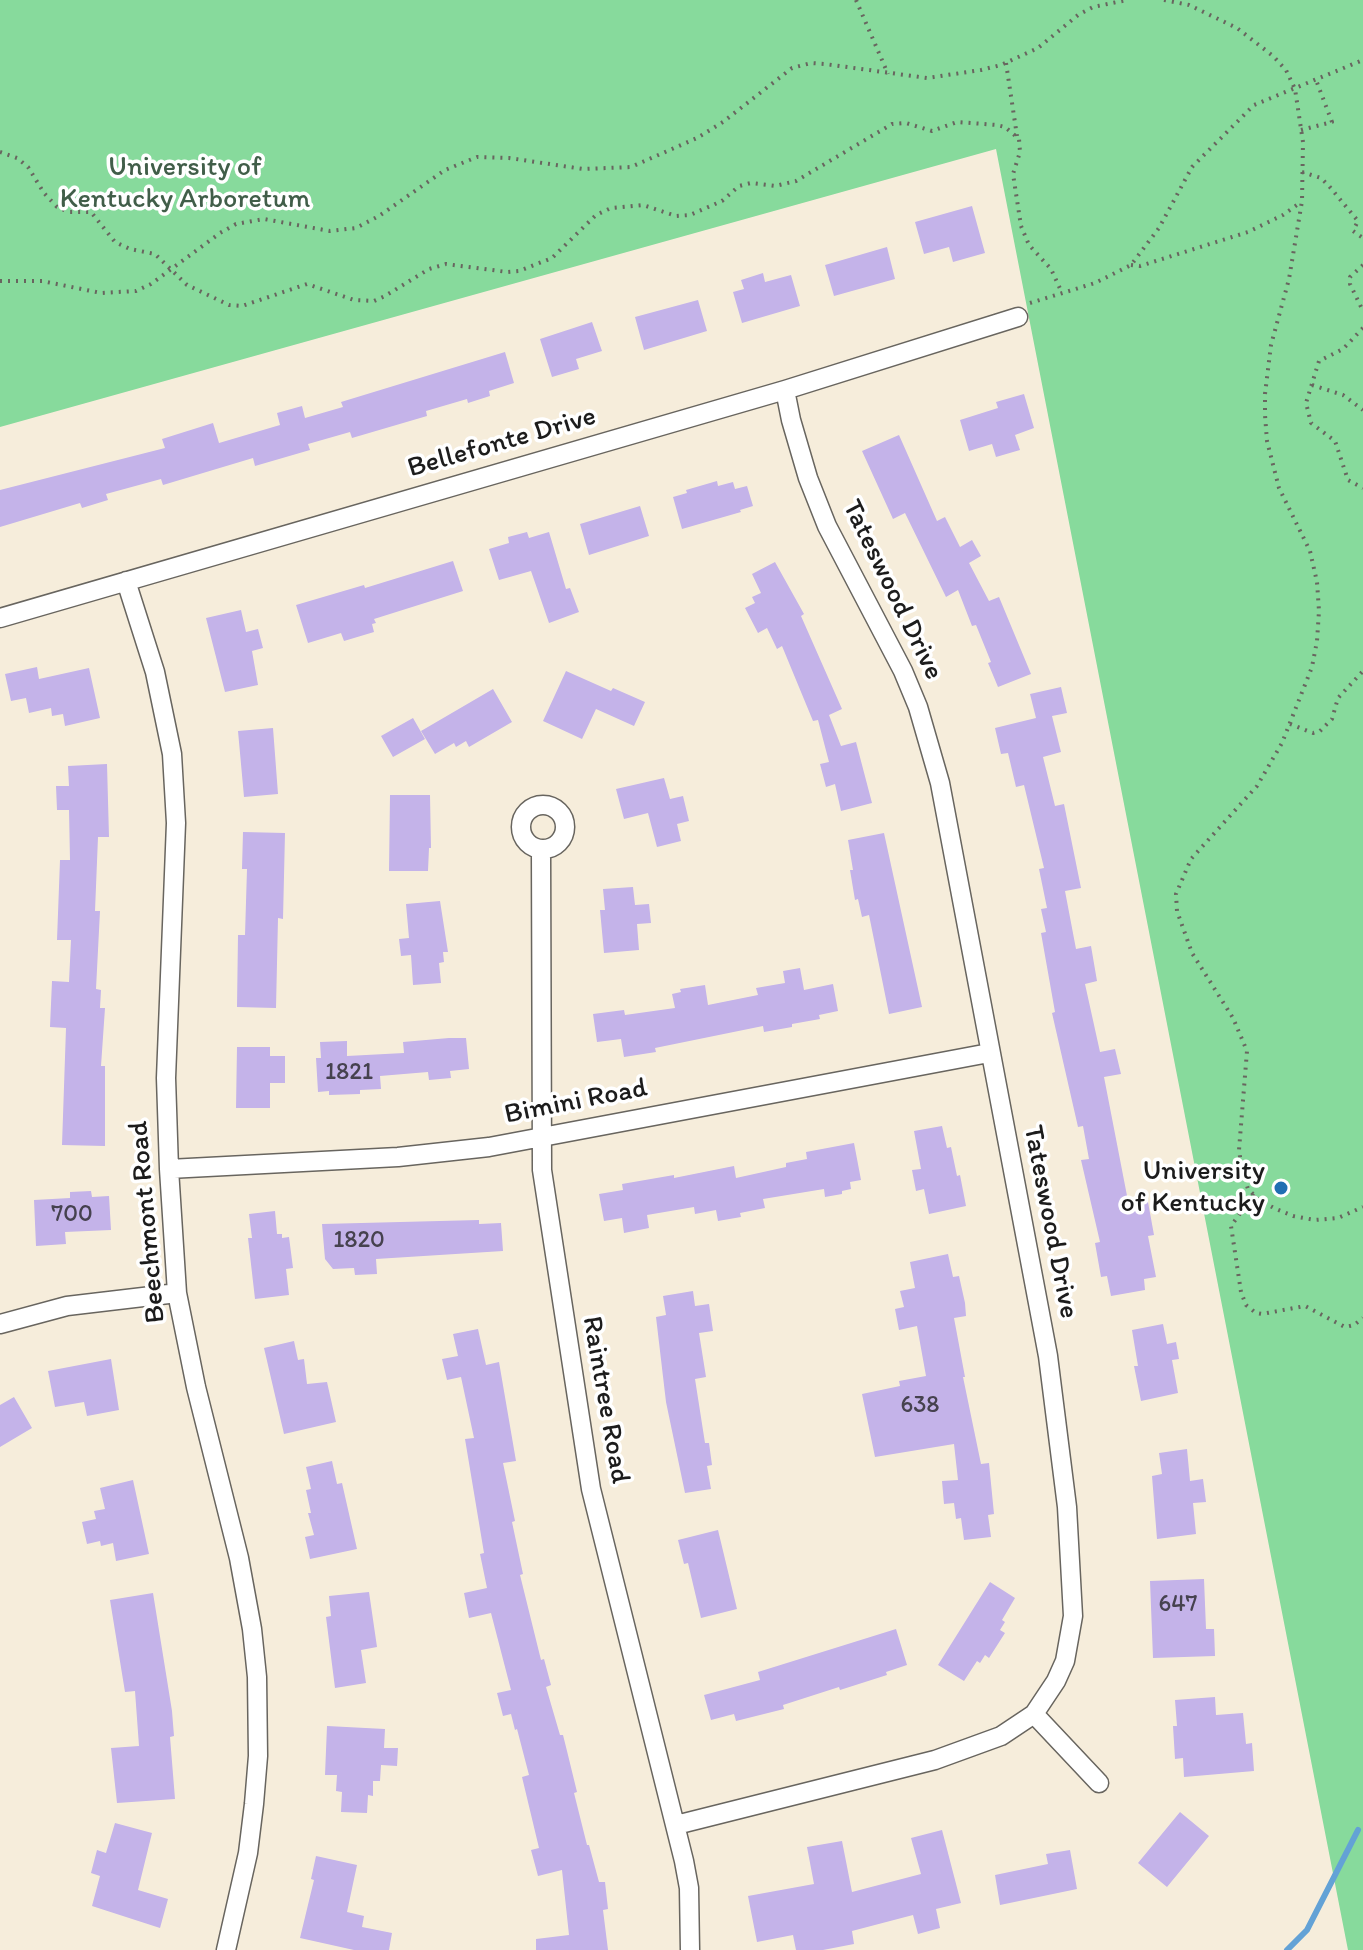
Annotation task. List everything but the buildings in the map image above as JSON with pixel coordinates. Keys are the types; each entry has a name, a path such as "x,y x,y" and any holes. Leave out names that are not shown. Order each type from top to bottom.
{"street":[{"name":"Bellefonte Drive","path":"0,618 785,390 1018,317"},
{"name":"Tateswood Drive","path":"676,1825 935,1760 1001,1736 1034,1714 1056,1681 1065,1661 1073,1616 1072,1568 1048,1356 940,783 918,707 892,649 827,526 804,463 785,390"},
{"name":"Beechmont Road","path":"126,581 155,672 172,754 176,823 166,1078 177,1293 196,1387 239,1558 257,1677 258,1756 254,1804 248,1853 226,1950"},
{"name":"Raintree Road","path":"541,849 540,1138 558,1290 591,1489 676,1825 689,1888 690,1950"},
{"name":"Bimini Road","path":"169,1169 442,1153 540,1138 989,1053"},
{"path":"0,1324 67,1306 177,1293"},
{"path":"1034,1714 1099,1783"}],"path":[{"path":"856,0 888,74"},
{"path":"0,281 42,281 78,290 118,293 136,291 236,224 264,219 330,231 356,228 379,216 445,170 477,157 509,158 583,169 631,167 697,138 723,122 792,68 811,63 825,64 927,78 965,73 1006,63 1038,48 1078,15 1093,7 1127,0"},
{"path":"1164,0 1189,5 1237,28 1273,56 1286,70 1295,89 1301,130 1302,201 1289,279 1271,345 1265,394 1267,441 1279,488 1310,551 1317,582 1317,641 1312,667 1290,724 1257,786 1191,859 1176,894 1177,911 1192,953 1233,1018 1247,1051 1239,1150 1248,1189 1274,1208 1315,1220 1338,1218 1363,1207"},
{"path":"1018,317 1019,306 1095,283 1131,265 1159,228 1192,167 1254,105 1363,60"},
{"path":"1006,63 1020,152 1013,174 1021,226 1029,245 1051,269 1062,293"},
{"path":"1301,130 1332,122 1316,80"},
{"path":"0,152 17,158 28,167 57,207 69,212 91,212 115,242 155,254 187,285 234,306 257,303 307,284 368,302 385,296 429,269 446,264 507,272 544,263 566,247 596,215 611,208 643,205 676,216 690,215 729,197 739,186 751,183 775,186 796,181 892,124 906,123 932,131 957,122 985,124 1005,127 1017,136"},
{"path":"1302,172 1321,178 1360,221 1353,231 1363,238"},
{"path":"1131,265 1140,266 1248,232 1283,215 1302,201"},
{"path":"1363,265 1350,277 1350,284 1363,311"},
{"path":"1363,328 1343,349 1319,361 1307,397 1307,416 1311,423 1335,441 1348,480 1363,488"},
{"path":"1312,385 1343,395 1363,410"},
{"path":"1290,724 1313,733 1320,731 1332,719 1338,698 1363,671"},
{"path":"1254,1194 1231,1226 1241,1292 1246,1305 1262,1314 1305,1306 1345,1327 1363,1318"}],"green space":[{"name":"University of Kentucky Arboretum","path":"0,0 1363,0 1363,1950 1348,1950 996,149 0,427"}],"waterway":[{"path":"1287,1950 1307,1930 1358,1830"}],"place":[{"name":"University of Kentucky","path":"1281,1188"}]}
